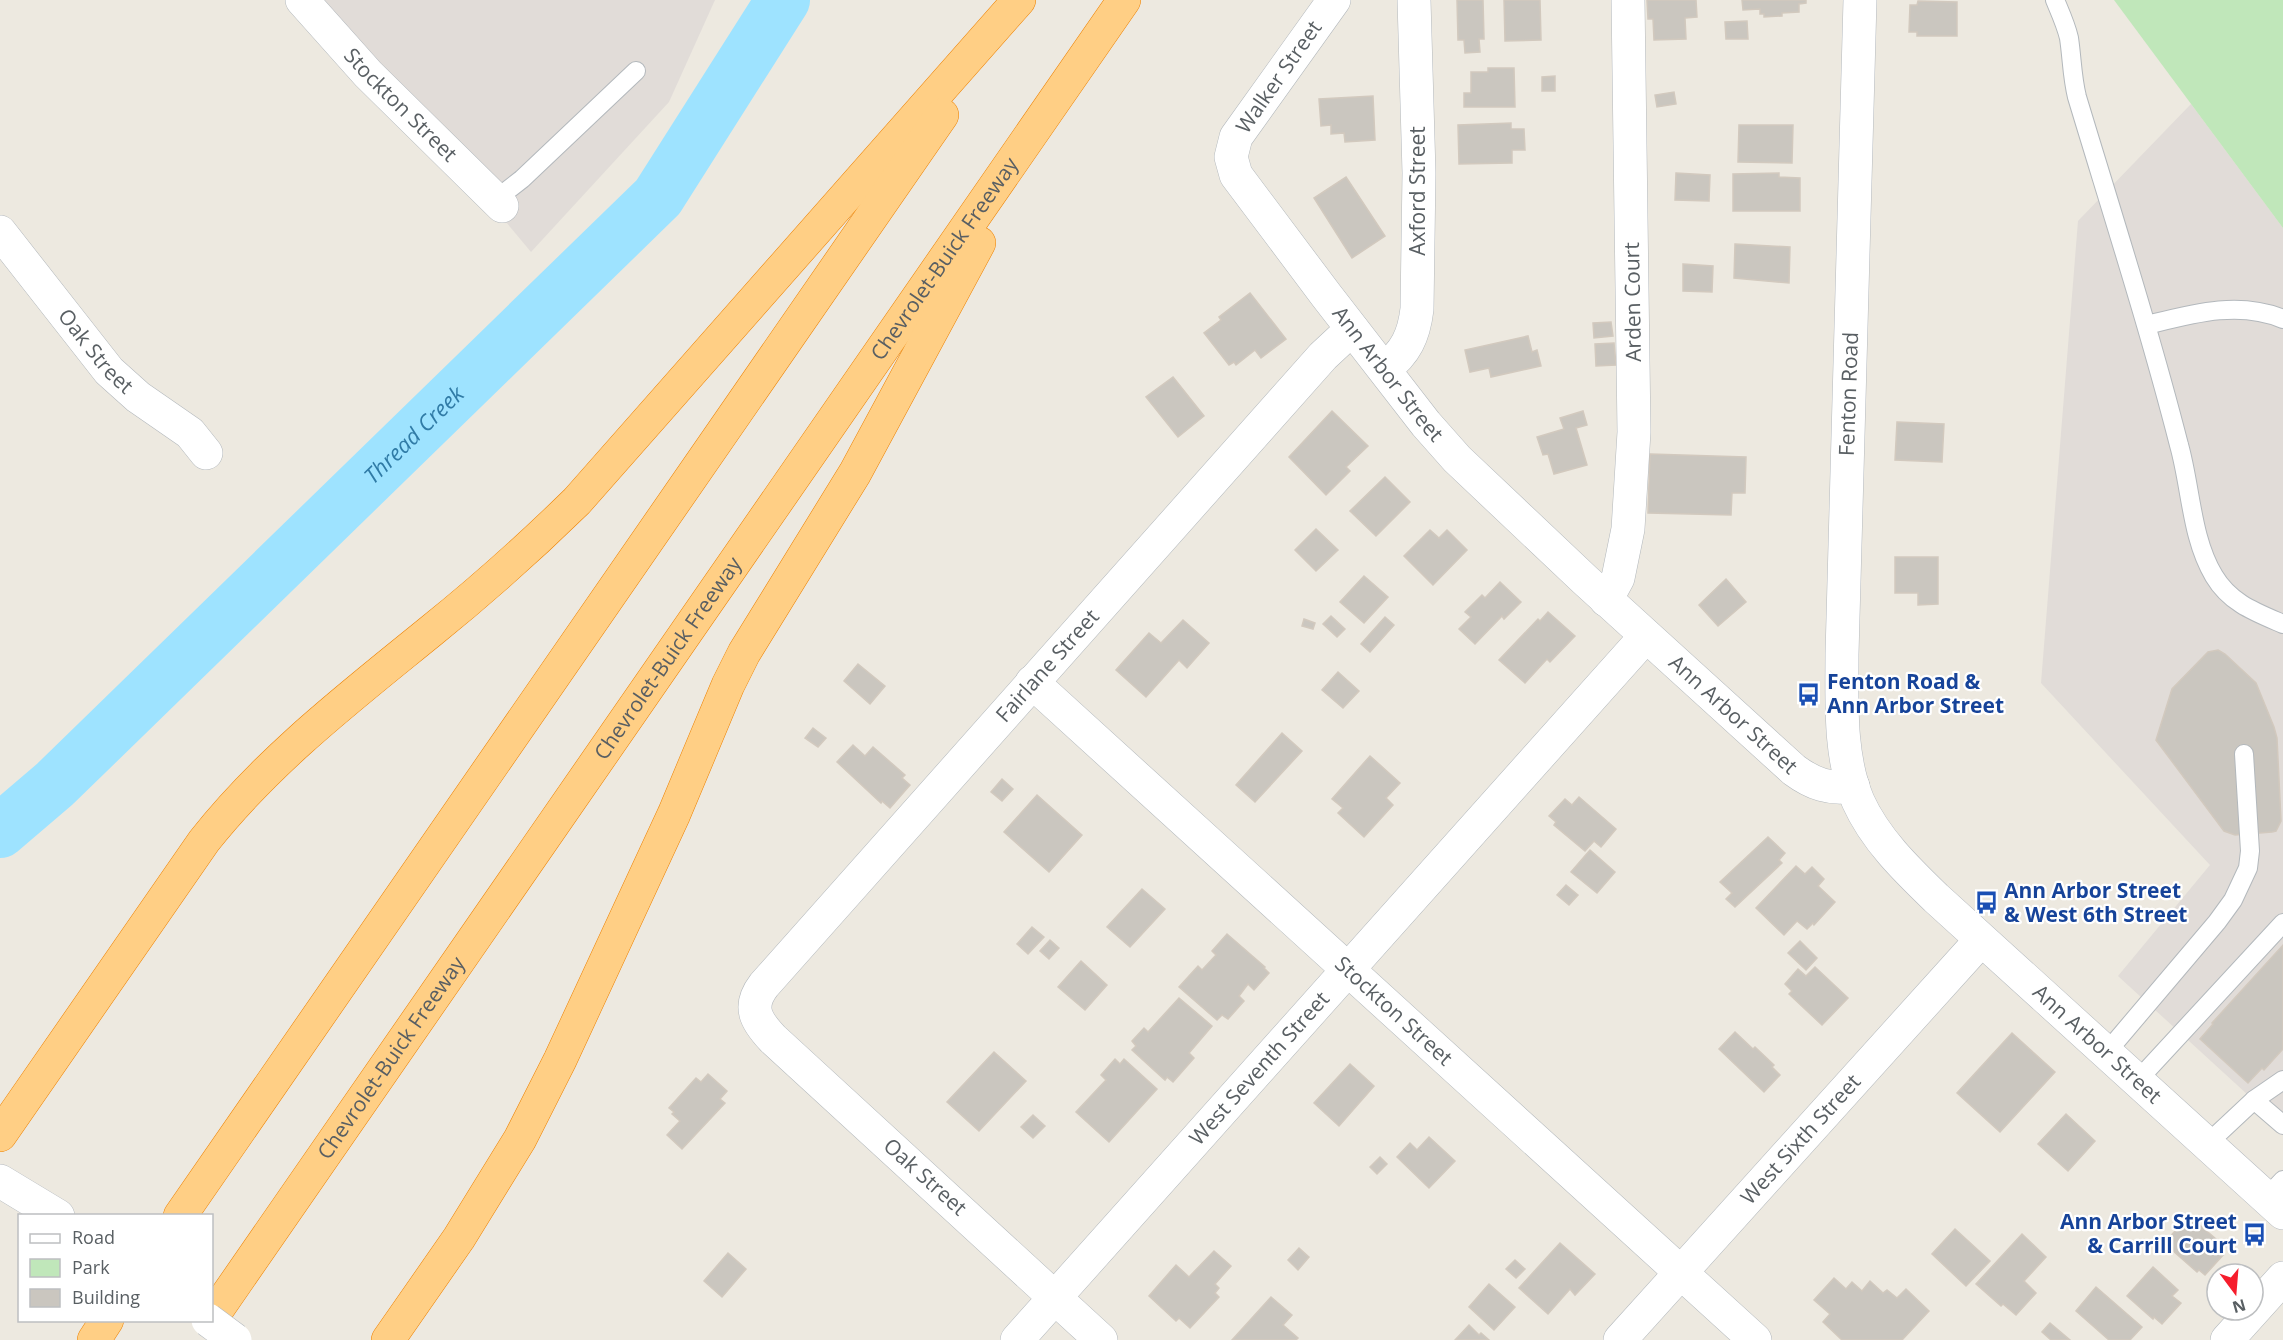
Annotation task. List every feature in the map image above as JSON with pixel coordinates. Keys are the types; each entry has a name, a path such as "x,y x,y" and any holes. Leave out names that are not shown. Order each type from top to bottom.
{"highway":[{"path":"0,1135 204,841 231,806 300,738 517,559 577,501 1020,0"},
{"path":"181,1214 1020,0"},
{"name":"Chevrolet-Buick Freeway","path":"213,1315 1124,0"},
{"path":"388,1340 459,1238 520,1139 560,1060 674,814 740,661 769,610 855,473 1058,98"},
{"path":"94,1340 106,1322"},
{"name":"Chevrolet-Buick Freeway","path":"195,1340 208,1322"}],"street":[{"name":"Stockton Street","path":"302,0 368,74 498,203"},
{"name":"Walker Street","path":"1230,157 1232,145 1240,129 1334,0"},
{"name":"Axford Street","path":"1384,369 1409,343 1417,309 1419,173 1414,0"},
{"name":"Arden Court","path":"1606,600 1617,583 1625,546 1634,432 1628,0"},
{"name":"Fenton Road","path":"1853,786 1844,737 1842,654 1860,0"},
{"name":"Ann Arbor Street","path":"1230,157 1234,169 1246,188 1352,329 1426,424 1457,459 1606,600 1804,778 1823,786 1843,788 1853,786 1864,812 1889,850 1936,898 2206,1144 2277,1197"},
{"name":"Oak Street","path":"0,232 109,371 138,397 190,433 206,453"},
{"name":"Fairlane Street","path":"754,1009 755,999 764,985 1323,356 1352,329"},
{"name":"West Seventh Street","path":"1017,1340 1646,636"},
{"name":"Stockton Street","path":"1032,682 1755,1340"},
{"name":"West Sixth Street","path":"1620,1340 1982,940"},
{"name":"Oak Street","path":"754,1009 762,1025 773,1039 1101,1340"},
{"path":"0,1181 56,1214"},
{"path":"2227,1340 2283,1278"},
{"path":"213,1321 236,1340"}],"lane":[{"path":"2055,0 2069,39 2076,91 2147,325 2182,455 2199,539 2212,574 2221,587 2255,613 2283,624"},
{"path":"498,203 636,71"},
{"path":"2147,325 2214,310 2253,311 2283,319"},
{"path":"2106,1053 2217,922 2242,884 2248,868 2250,851 2244,754"},
{"path":"2137,1081 2283,923"},
{"path":"2206,1144 2254,1100 2283,1080"},
{"path":"2254,1100 2283,1125"}],"shaded area":[{"path":"321,0 715,0 669,102 531,252"},
{"path":"2191,104 2283,228 2283,1127 2118,976 2210,865 2041,683 2078,221"}],"green space":[{"path":"2114,0 2283,0 2283,228"}],"building":[{"path":"1457,0 1483,0 1484,39 1479,39 1480,52 1465,53 1464,40 1458,40"},
{"path":"1504,0 1540,0 1541,40 1505,41"},
{"path":"1647,0 1696,0 1697,17 1685,18 1686,39 1654,40 1653,19 1648,19"},
{"path":"1742,0 1806,0 1806,3 1799,4 1799,12 1764,17 1764,14 1760,14 1760,9 1743,10"},
{"path":"1918,1 1957,2 1957,36 1917,36 1917,32 1909,32 1910,5 1917,5"},
{"path":"1747,21 1748,39 1726,39 1725,22"},
{"path":"1488,68 1514,68 1515,107 1464,107 1464,93 1471,93 1471,72 1488,72"},
{"path":"1555,76 1555,91 1542,91 1542,77"},
{"path":"1674,92 1676,104 1657,107 1655,95"},
{"path":"1373,96 1375,140 1345,142 1344,133 1331,134 1331,125 1321,126 1319,99"},
{"path":"1511,123 1511,129 1524,129 1525,150 1512,150 1512,163 1459,164 1458,125"},
{"path":"1739,125 1793,125 1792,163 1738,162"},
{"path":"1676,173 1710,175 1709,201 1675,200"},
{"path":"1779,173 1779,177 1800,178 1800,211 1733,211 1733,174"},
{"path":"1346,177 1385,236 1352,258 1314,198"},
{"path":"1735,244 1790,247 1789,283 1734,278"},
{"path":"1683,264 1713,266 1712,292 1683,291"},
{"path":"1250,293 1286,339 1261,358 1255,350 1236,365 1234,362 1229,365 1204,333 1221,320 1219,317"},
{"path":"1611,322 1613,336 1594,338 1593,323"},
{"path":"1528,336 1532,352 1537,350 1541,366 1491,377 1489,368 1470,372 1465,350"},
{"path":"1614,343 1616,365 1596,366 1595,344"},
{"path":"1173,377 1204,416 1178,437 1146,397"},
{"path":"1332,411 1368,446 1346,467 1350,471 1326,495 1289,457"},
{"path":"1583,411 1587,425 1576,428 1587,465 1554,474 1548,454 1543,455 1537,437 1564,429 1560,418"},
{"path":"1897,422 1944,424 1942,462 1895,460"},
{"path":"1650,454 1746,457 1745,493 1732,493 1731,515 1648,513"},
{"path":"1385,477 1410,502 1376,536 1350,511"},
{"path":"1316,529 1338,550 1316,571 1295,550"},
{"path":"1430,530 1439,538 1447,530 1467,550 1433,585 1404,556"},
{"path":"1895,557 1938,557 1938,604 1918,605 1918,593 1895,593"},
{"path":"1364,576 1388,597 1364,623 1340,602"},
{"path":"1726,579 1746,602 1718,626 1699,605"},
{"path":"1500,582 1521,602 1504,619 1502,616 1475,644 1459,629 1471,617 1465,612 1482,595 1485,598"},
{"path":"1548,612 1575,636 1550,662 1547,659 1525,683 1499,660 1538,619 1540,621"},
{"path":"1331,616 1345,629 1337,637 1323,624"},
{"path":"1385,617 1394,625 1370,652 1361,644"},
{"path":"1304,619 1315,623 1313,629 1302,626"},
{"path":"1183,620 1209,643 1187,668 1179,660 1146,697 1116,670 1149,633 1161,643"},
{"path":"2218,650 2256,683 2274,727 2277,738 2281,821 2276,831 2235,835 2224,831 2156,740 2172,689 2208,652"},
{"path":"858,664 885,686 870,704 844,681"},
{"path":"1338,672 1359,691 1343,708 1322,690"},
{"path":"813,728 826,738 818,747 805,738"},
{"path":"1282,733 1302,751 1255,802 1236,785"},
{"path":"853,745 865,756 873,747 905,775 902,778 910,785 890,808 882,801 881,803 837,762"},
{"path":"1370,756 1400,783 1386,798 1393,805 1364,837 1338,813 1343,808 1332,799"},
{"path":"1002,779 1013,789 1002,801 991,792"},
{"path":"1037,795 1082,835 1049,872 1004,832"},
{"path":"1579,797 1616,829 1601,847 1594,841 1585,851 1554,825 1556,822 1549,816 1565,799 1572,805"},
{"path":"1768,837 1785,853 1779,860 1782,863 1735,907 1726,899 1732,893 1720,882"},
{"path":"1590,850 1615,872 1597,893 1571,872"},
{"path":"1796,866 1805,874 1812,867 1824,879 1818,886 1835,902 1814,925 1813,923 1807,929 1797,921 1784,935 1756,908"},
{"path":"1566,885 1578,895 1569,905 1557,895"},
{"path":"1142,889 1165,909 1130,947 1107,927"},
{"path":"1032,927 1044,937 1028,954 1017,944"},
{"path":"1227,934 1269,973 1254,990 1248,984 1239,996 1244,1001 1228,1019 1222,1015 1217,1020 1179,987 1198,966 1202,970 1216,955 1212,951"},
{"path":"1050,940 1059,948 1049,959 1040,951"},
{"path":"1800,941 1817,958 1806,970 1788,953"},
{"path":"2283,945 2283,1049 2264,1070 2262,1068 2248,1083 2200,1039"},
{"path":"1081,961 1107,985 1085,1010 1058,987"},
{"path":"1815,967 1848,998 1822,1025 1789,994 1792,991 1785,984 1798,969 1806,976"},
{"path":"1179,998 1212,1026 1189,1053 1194,1058 1173,1082 1167,1077 1165,1080 1132,1050 1136,1046 1132,1041 1144,1028 1148,1032"},
{"path":"1735,1032 1774,1065 1772,1067 1780,1075 1764,1092 1719,1049"},
{"path":"2012,1033 2055,1072 2000,1132 1957,1093"},
{"path":"994,1052 1026,1081 979,1131 947,1102"},
{"path":"1115,1059 1120,1064 1124,1059 1157,1089 1109,1142 1076,1112 1106,1080 1101,1075"},
{"path":"1350,1064 1374,1086 1339,1126 1314,1103"},
{"path":"708,1074 727,1091 720,1099 725,1103 682,1149 667,1135 680,1121 669,1108 696,1078 701,1082"},
{"path":"2066,1114 2095,1141 2068,1171 2038,1144"},
{"path":"1033,1115 1045,1126 1033,1138 1021,1127"},
{"path":"1429,1137 1455,1161 1429,1188 1397,1157 1410,1143 1417,1150"},
{"path":"1380,1157 1387,1164 1377,1174 1370,1167"},
{"path":"2189,1216 2222,1244 2218,1249 2224,1254 2217,1262 2205,1262 2205,1275 2199,1270 2197,1272 2164,1243"},
{"path":"1955,1229 1990,1261 1966,1286 1932,1254"},
{"path":"2022,1234 2046,1257 2024,1281 2036,1293 2016,1315 2003,1304 2001,1306 1976,1284"},
{"path":"1560,1243 1595,1274 1575,1295 1570,1289 1548,1314 1519,1288"},
{"path":"1299,1248 1309,1257 1298,1270 1288,1260"},
{"path":"1214,1251 1231,1266 1215,1284 1219,1288 1215,1293 1219,1297 1190,1328 1179,1318 1176,1321 1149,1296 1176,1265 1189,1277"},
{"path":"728,1253 746,1269 722,1297 704,1281"},
{"path":"1515,1260 1525,1269 1516,1278 1506,1269"},
{"path":"2153,1267 2178,1290 2172,1296 2181,1303 2162,1324 2127,1296"},
{"path":"1834,1278 1846,1289 1852,1282 1862,1291 1870,1281 1883,1293 1887,1290 1897,1298 1906,1289 1929,1311 1902,1340 1842,1340 1823,1322 1830,1314 1814,1300"},
{"path":"1489,1284 1515,1307 1494,1330 1469,1307"},
{"path":"2096,1287 2142,1327 2130,1340 2109,1340 2076,1311"},
{"path":"1271,1297 1292,1315 1283,1325 1298,1338 1296,1340 1232,1340"},
{"path":"2050,1323 2070,1340 2051,1340 2042,1332"},
{"path":"1469,1325 1479,1335 1481,1333 1489,1340 1455,1340"}],"waterway":[{"name":"Thread Creek","path":"0,831 55,784 658,197 783,0"}],"place":[{"name":"Fenton Road & Ann Arbor Street","path":"1809,694"},
{"name":"Ann Arbor Street & West 6th Street","path":"1986,903"},
{"name":"Ann Arbor Street & Carrill Court","path":"2255,1234"}]}
